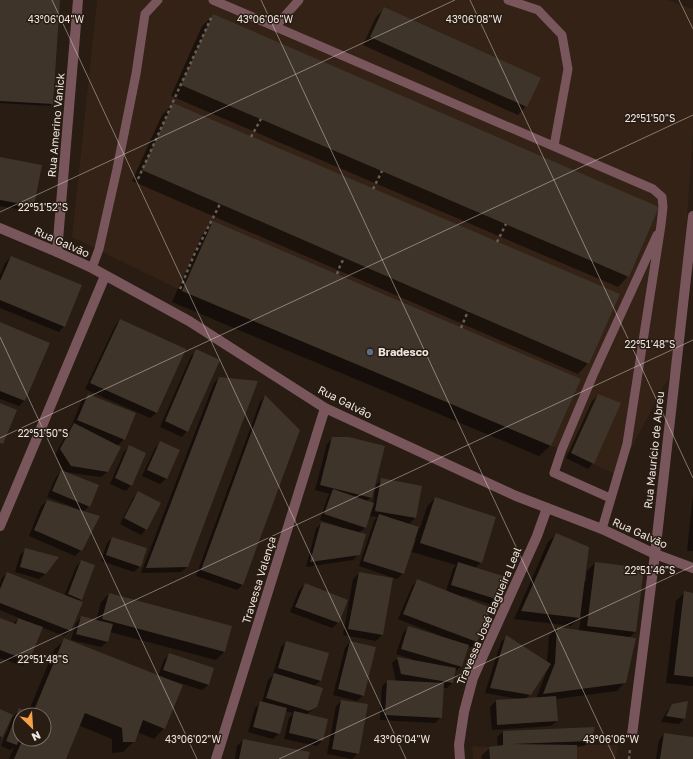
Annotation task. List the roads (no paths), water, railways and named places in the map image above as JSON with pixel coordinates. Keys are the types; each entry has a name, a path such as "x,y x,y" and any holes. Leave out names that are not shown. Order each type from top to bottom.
{"street":[{"name":"Rua Amerino Vanick","path":"57,252 78,0"},
{"name":"Rua Maurício de Abreu","path":"632,735 655,554 693,216"},
{"name":"Rua Galvão","path":"0,228 92,268 189,321 325,408 516,496 602,529 655,554 693,568"},
{"path":"0,526 105,276"},
{"name":"Travessa Valença","path":"216,759 325,408"},
{"name":"Travessa José Bagueira Leal","path":"460,759 459,745 464,712 473,678 537,536 547,508"}],"lane":[{"path":"92,268 99,249 117,169 136,74 145,14 158,0"},
{"path":"275,27 298,0"},
{"path":"508,0 538,10 562,35 568,69 554,146"},
{"path":"215,1 653,189 662,198 664,207 627,444 602,529"},
{"path":"610,498 554,474 562,449 593,375 661,225"}],"place":[{"name":"Bradesco","path":"370,352"}]}
